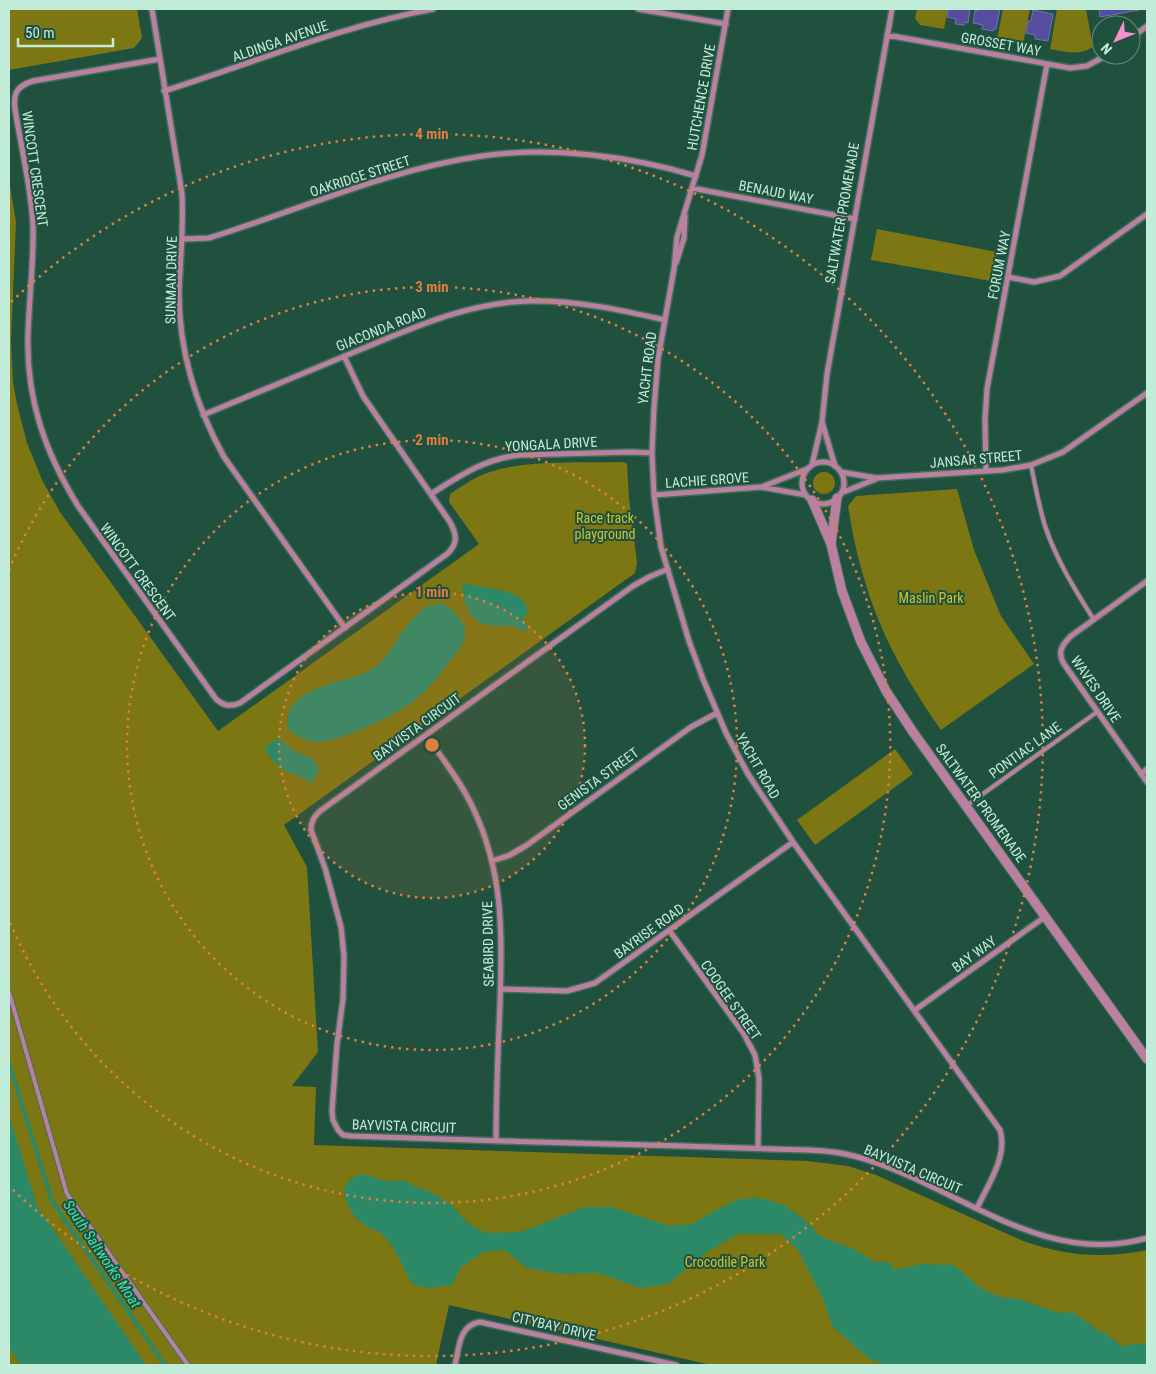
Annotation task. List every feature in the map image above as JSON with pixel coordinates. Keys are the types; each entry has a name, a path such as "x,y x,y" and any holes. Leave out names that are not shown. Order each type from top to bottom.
{"street":[{"name":"SUNMAN DRIVE","path":"152,9 182,194 183,239 180,294 182,339 188,368 203,415 224,457 345,628"},
{"name":"ALDINGA AVENUE","path":"164,92 362,25 433,9"},
{"path":"638,9 726,24"},
{"name":"HUTCHENCE DRIVE","path":"692,188 706,137 728,9"},
{"name":"SALTWATER PROMENADE","path":"809,467 822,422 826,374 892,9"},
{"name":"GROSSET WAY","path":"888,35 1047,64 1079,68 1091,64"},
{"name":"WINCOTT CRESCENT","path":"160,59 33,81 20,86 14,95 14,109 33,226 28,336 29,365 33,399 41,431 61,480 216,700 222,704 234,706 240,703 447,554 453,549 456,542 456,532 368,404 344,356"},
{"name":"FORUM WAY","path":"986,471 985,420 987,389 1047,64"},
{"name":"OAKRIDGE STREET","path":"183,239 209,238 416,169 483,156 557,152 594,155 664,167 696,176"},
{"name":"BENAUD WAY","path":"692,188 855,219"},
{"name":"YACHT ROAD","path":"692,188 677,237 674,269 656,384 652,453 658,534 696,661 717,714 748,774 793,842 915,1010 994,1122 1002,1137 1002,1155 977,1208"},
{"path":"1008,277 1034,282 1060,276 1147,214"},
{"name":"GIACONDA ROAD","path":"203,415 423,323 501,304 530,301 585,305 665,320"},
{"name":"JANSAR STREET","path":"841,472 876,478 986,471 1031,465 1064,452 1147,393"},
{"name":"SALTWATER PROMENADE","path":"822,422 835,466"},
{"name":"YONGALA DRIVE","path":"431,494 465,471 502,456 520,454 652,453"},
{"path":"824,462 835,466 841,472 843,486 839,495 825,503 809,498 802,482 809,467 824,462"},
{"name":"LACHIE GROVE","path":"761,487 809,467"},
{"name":"JANSAR STREET","path":"839,495 876,478"},
{"name":"LACHIE GROVE","path":"654,495 761,487 809,498"},
{"name":"SALTWATER PROMENADE","path":"831,544 839,495"},
{"name":"SALTWATER PROMENADE","path":"809,498 831,544 850,616 872,666 898,710 1146,1054"},
{"name":"BAYVISTA CIRCUIT","path":"668,569 633,586 320,811 314,818 311,830 334,897 341,927 344,956 343,999 337,1044 332,1111 332,1120 338,1130 343,1134 351,1136 820,1150 855,1156 887,1168 1033,1233 1063,1241 1105,1244 1123,1243 1147,1238"},
{"name":"WAVES DRIVE","path":"1147,581 1065,642 1060,654 1064,664 1147,782"},
{"name":"GENISTA STREET","path":"492,861 510,855 527,845 691,726 717,714"},
{"name":"SEABIRD DRIVE","path":"426,734 458,781 473,807 484,832 500,903 502,926 496,1141"},
{"path":"1141,774 1147,769"},
{"name":"BAYRISE ROAD","path":"500,989 549,992 566,991 595,983 793,842"},
{"name":"BAY WAY","path":"915,1010 1046,916"},
{"name":"COOGEE STREET","path":"669,930 744,1034 755,1055 759,1078 758,1148"},
{"name":"CITYBAY DRIVE","path":"455,1365 463,1332 468,1326 480,1322 676,1365"}],"lane":[{"path":"1031,465 1038,501 1059,561 1094,620"},
{"name":"PONTIAC LANE","path":"966,806 1097,712"},
{"path":"9,992 68,1194 188,1365"}],"green space":[{"path":"9,9 137,9 142,38 134,48 9,70"},
{"path":"917,9 948,9 944,29 920,25 915,18"},
{"path":"1003,9 1030,9 1023,44 997,39"},
{"path":"1057,9 1086,9 1091,36 1091,48 1083,52 1050,49"},
{"path":"9,180 16,222 11,341 13,382 27,443 42,480 60,512 218,731 479,544 449,502 450,494 463,485 487,473 519,466 572,462 624,462 627,464 637,563 635,573 284,825 307,867 318,1052 292,1086 316,1087 314,1145 807,1161 848,1166 876,1175 1023,1241 1039,1246 1070,1253 1100,1255 1147,1250 1147,1365 711,1365 449,1305 436,1365 9,1365"},
{"path":"877,229 997,252 991,281 871,260"},
{"path":"820,472 828,472 835,479 835,487 828,494 820,494 813,487 813,479"},
{"name":"Maslin Park","path":"957,489 974,550 1001,616 1034,664 941,730 906,676 880,624 861,569 848,506 856,496"},
{"path":"895,749 913,774 815,845 797,820"}],"shaded area":[{"path":"465,583 503,590 520,598 525,604 528,613 523,617 528,627 524,632 515,627 489,625 475,619 467,609 465,602 462,585"},
{"path":"443,603 454,612 463,624 464,640 435,680 416,699 397,712 369,726 329,740 319,742 306,740 288,729 288,715 294,704 303,696 328,684 356,676 376,667 416,615 427,607"},
{"path":"279,738 292,750 315,761 319,769 312,784 280,767 264,750 270,743"},
{"path":"9,1115 37,1206 146,1365 21,1365 9,1348"},
{"path":"359,1174 372,1176 384,1181 406,1181 417,1188 427,1190 451,1204 473,1227 487,1233 520,1232 585,1207 611,1207 669,1226 692,1224 739,1199 761,1198 783,1205 801,1217 819,1236 856,1250 874,1262 890,1262 895,1270 921,1264 954,1265 983,1290 1004,1298 1016,1298 1056,1312 1074,1313 1099,1331 1107,1334 1121,1346 1143,1343 1147,1347 1147,1365 888,1365 869,1359 833,1327 823,1299 798,1250 781,1234 737,1234 707,1252 668,1284 641,1288 598,1273 560,1274 527,1268 504,1250 484,1252 461,1267 452,1285 427,1288 411,1283 398,1256 385,1237 361,1223 351,1211 343,1191 349,1181"}],"building":[{"path":"948,9 970,9 968,23 964,22 964,25 955,24 956,19 947,17"},
{"path":"978,9 1000,9 996,29 993,31 982,29 983,25 973,23 975,10 978,11"},
{"path":"1099,9 1139,9 1111,15 1100,15"},
{"path":"1033,10 1053,14 1048,41 1035,39 1035,35 1026,33 1028,21 1031,21"}],"waterway":[{"name":"South Saltworks Moat","path":"9,1063 52,1201 165,1365"}],"park label":[{"name":"Race track playground","path":"605,526"},
{"name":"Crocodile Park","path":"725,1262"}]}
